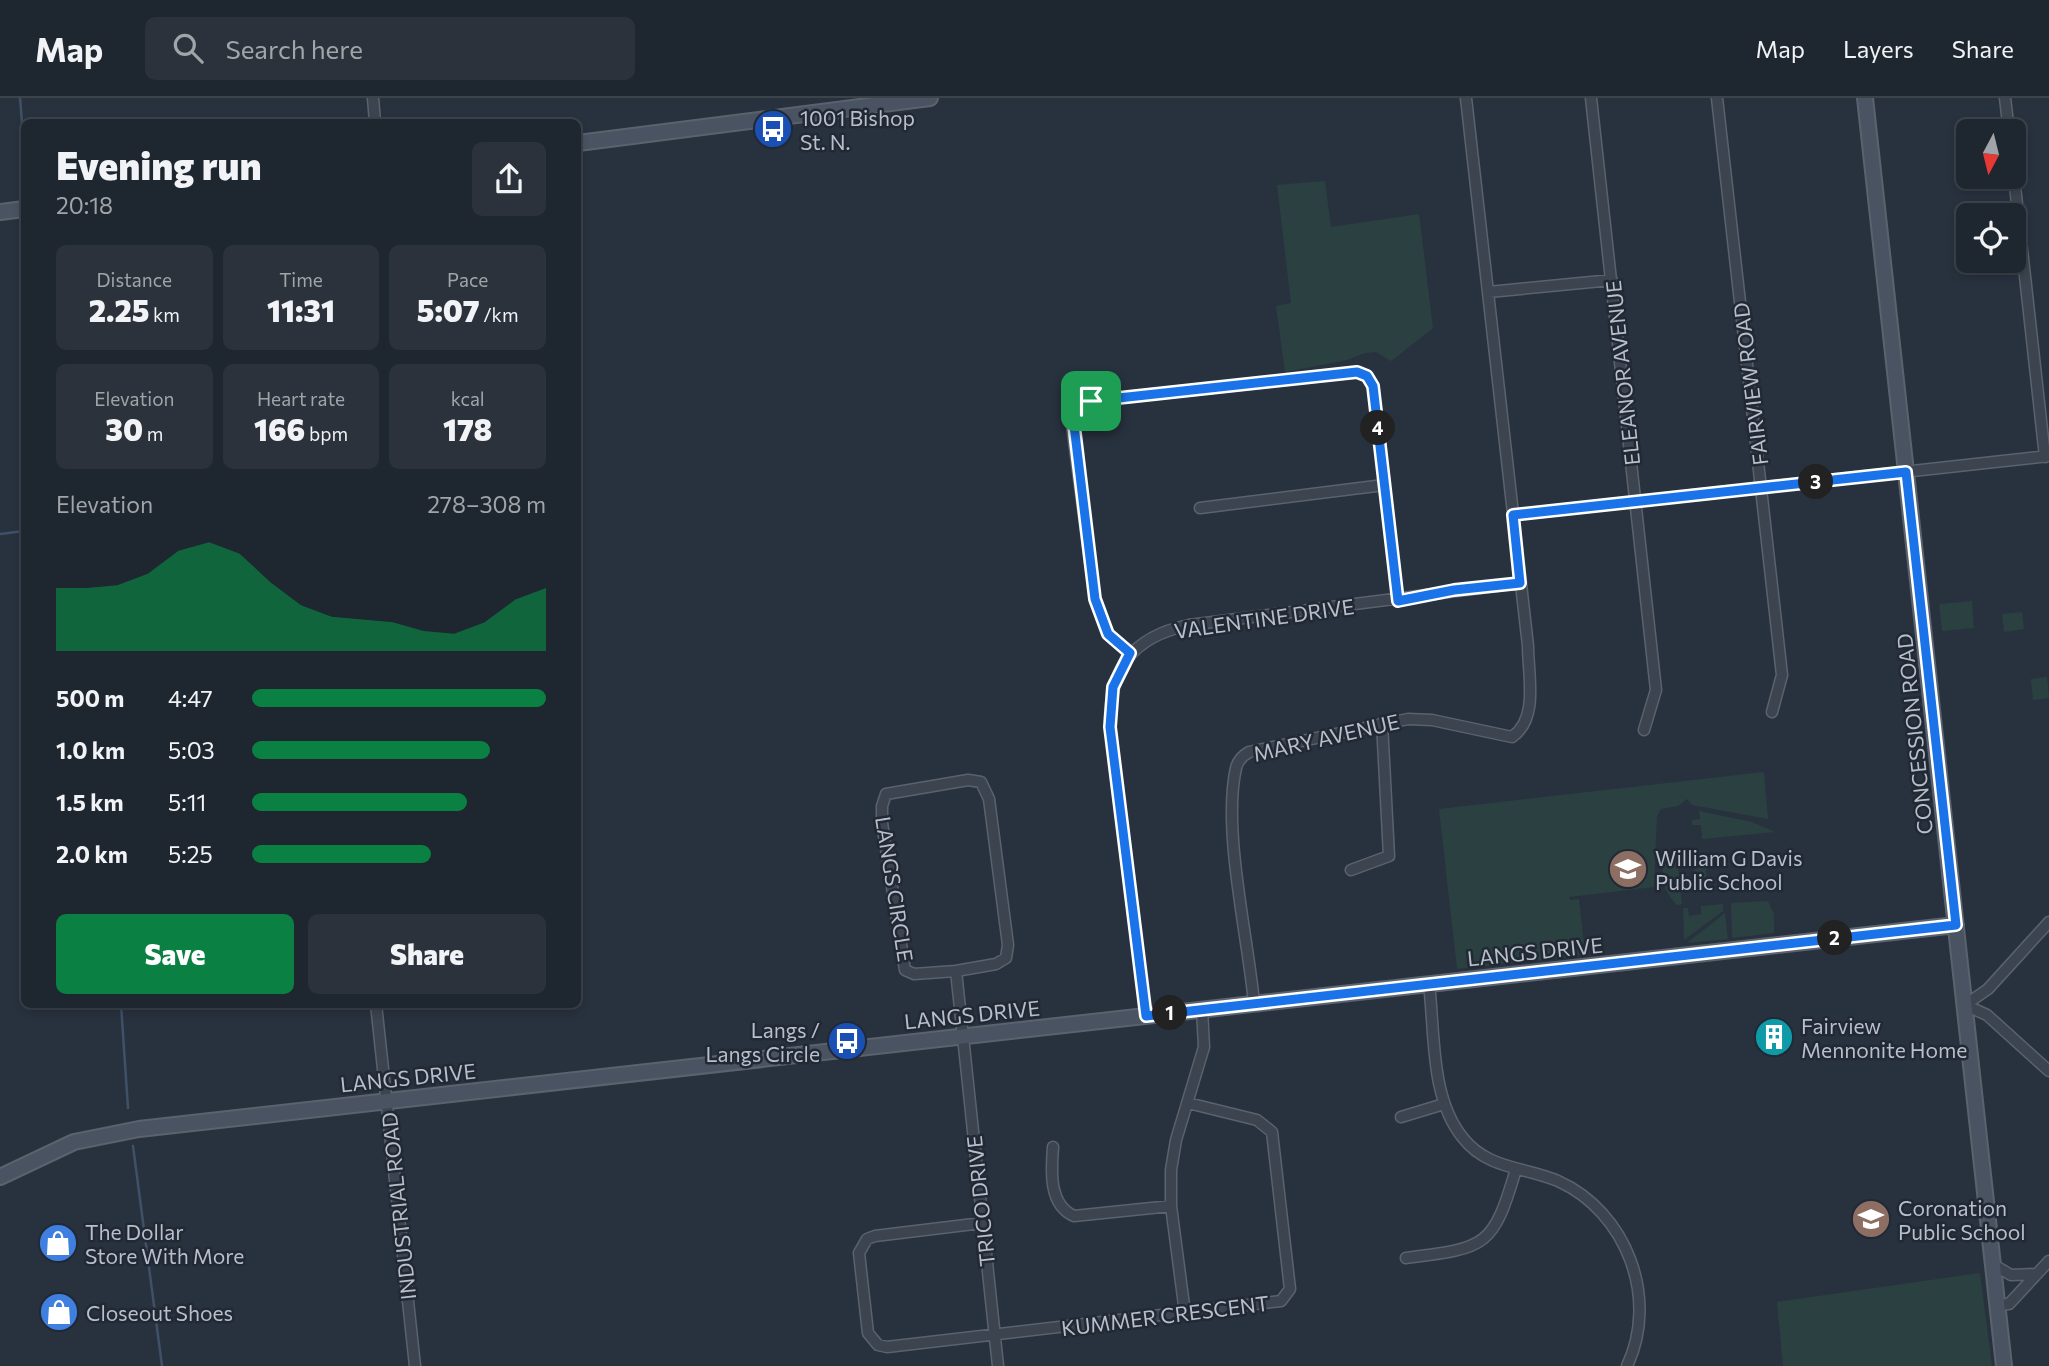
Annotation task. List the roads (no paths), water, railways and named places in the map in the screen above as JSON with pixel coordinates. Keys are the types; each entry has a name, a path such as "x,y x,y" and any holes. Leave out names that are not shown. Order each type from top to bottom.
{"street":[{"path":"373,98 375,119"},
{"path":"581,143 930,98"},
{"name":"MARY AVENUE","path":"1254,1003 1233,815 1236,767 1240,758 1249,751 1408,719 1432,720 1503,738 1512,737 1522,730 1529,718 1528,646 1466,98"},
{"name":"ELEANOR AVENUE","path":"1591,98 1656,690 1644,730"},
{"name":"FAIRVIEW ROAD","path":"1717,98 1782,675 1772,712"},
{"name":"CONCESSION ROAD","path":"1865,98 2004,1366"},
{"path":"2005,98 2008,119"},
{"path":"1513,515 2047,456 2015,189"},
{"path":"0,212 21,209"},
{"path":"1489,292 1612,280"},
{"path":"1130,653 1108,634 1095,599 1072,426 1076,410 1083,404 1357,372 1367,376 1373,386 1398,601"},
{"path":"1200,508 1384,485"},
{"name":"VALENTINE DRIVE","path":"1146,1016 1110,727 1113,687 1130,653 1158,633 1189,625 1398,601 1454,590 1520,583"},
{"path":"1351,870 1389,856 1382,723"},
{"name":"LANGS CIRCLE","path":"968,780 981,782 989,799 1008,945 1006,958 996,964 956,971 914,974 905,970 881,806 886,794 895,790 968,780"},
{"path":"1965,1005 1988,989 2049,922"},
{"name":"LANGS DRIVE","path":"0,1177 74,1142 93,1137 386,1101 1956,925"},
{"path":"956,971 961,1037"},
{"path":"1429,984 1444,1104 1463,1139 1489,1160 1546,1177 1573,1189 1601,1212 1624,1245 1637,1282 1640,1314 1639,1338 1627,1366"},
{"path":"1965,1005 1987,1015 2049,1071"},
{"name":"INDUSTRIAL ROAD","path":"376,1008 415,1366"},
{"path":"1185,1313 1171,1206 1173,1154 1204,1047 1202,1009"},
{"name":"TRICO DRIVE","path":"961,1037 998,1366"},
{"name":"KUMMER CRESCENT","path":"982,1223 867,1239 859,1253 872,1340 887,1347 1284,1299 1290,1289 1272,1132 1256,1120 1188,1103"},
{"path":"1401,1117 1444,1104"},
{"path":"1053,1147 1052,1165 1057,1202 1062,1211 1074,1216 1171,1206"},
{"path":"1406,1258 1471,1247 1491,1234 1503,1215 1516,1170"},
{"path":"1998,1305 2009,1304 2049,1261"},
{"path":"1994,1265 2011,1275 2037,1273"}],"waterway":[{"path":"20,98 22,119"},
{"path":"0,534 21,531"},
{"path":"121,1008 128,1108"},
{"path":"133,1146 162,1366"}],"place":[{"name":"1001 Bishop St. N.","path":"773,129"},
{"name":"William G Davis Public School","path":"1628,869"},
{"name":"Fairview Mennonite Home","path":"1774,1037"},
{"name":"Langs / Langs Circle","path":"847,1041"},
{"name":"Coronation Public School","path":"1871,1219"},
{"name":"The Dollar Store With More","path":"58,1243"},
{"name":"Closeout Shoes","path":"59,1312"}]}
